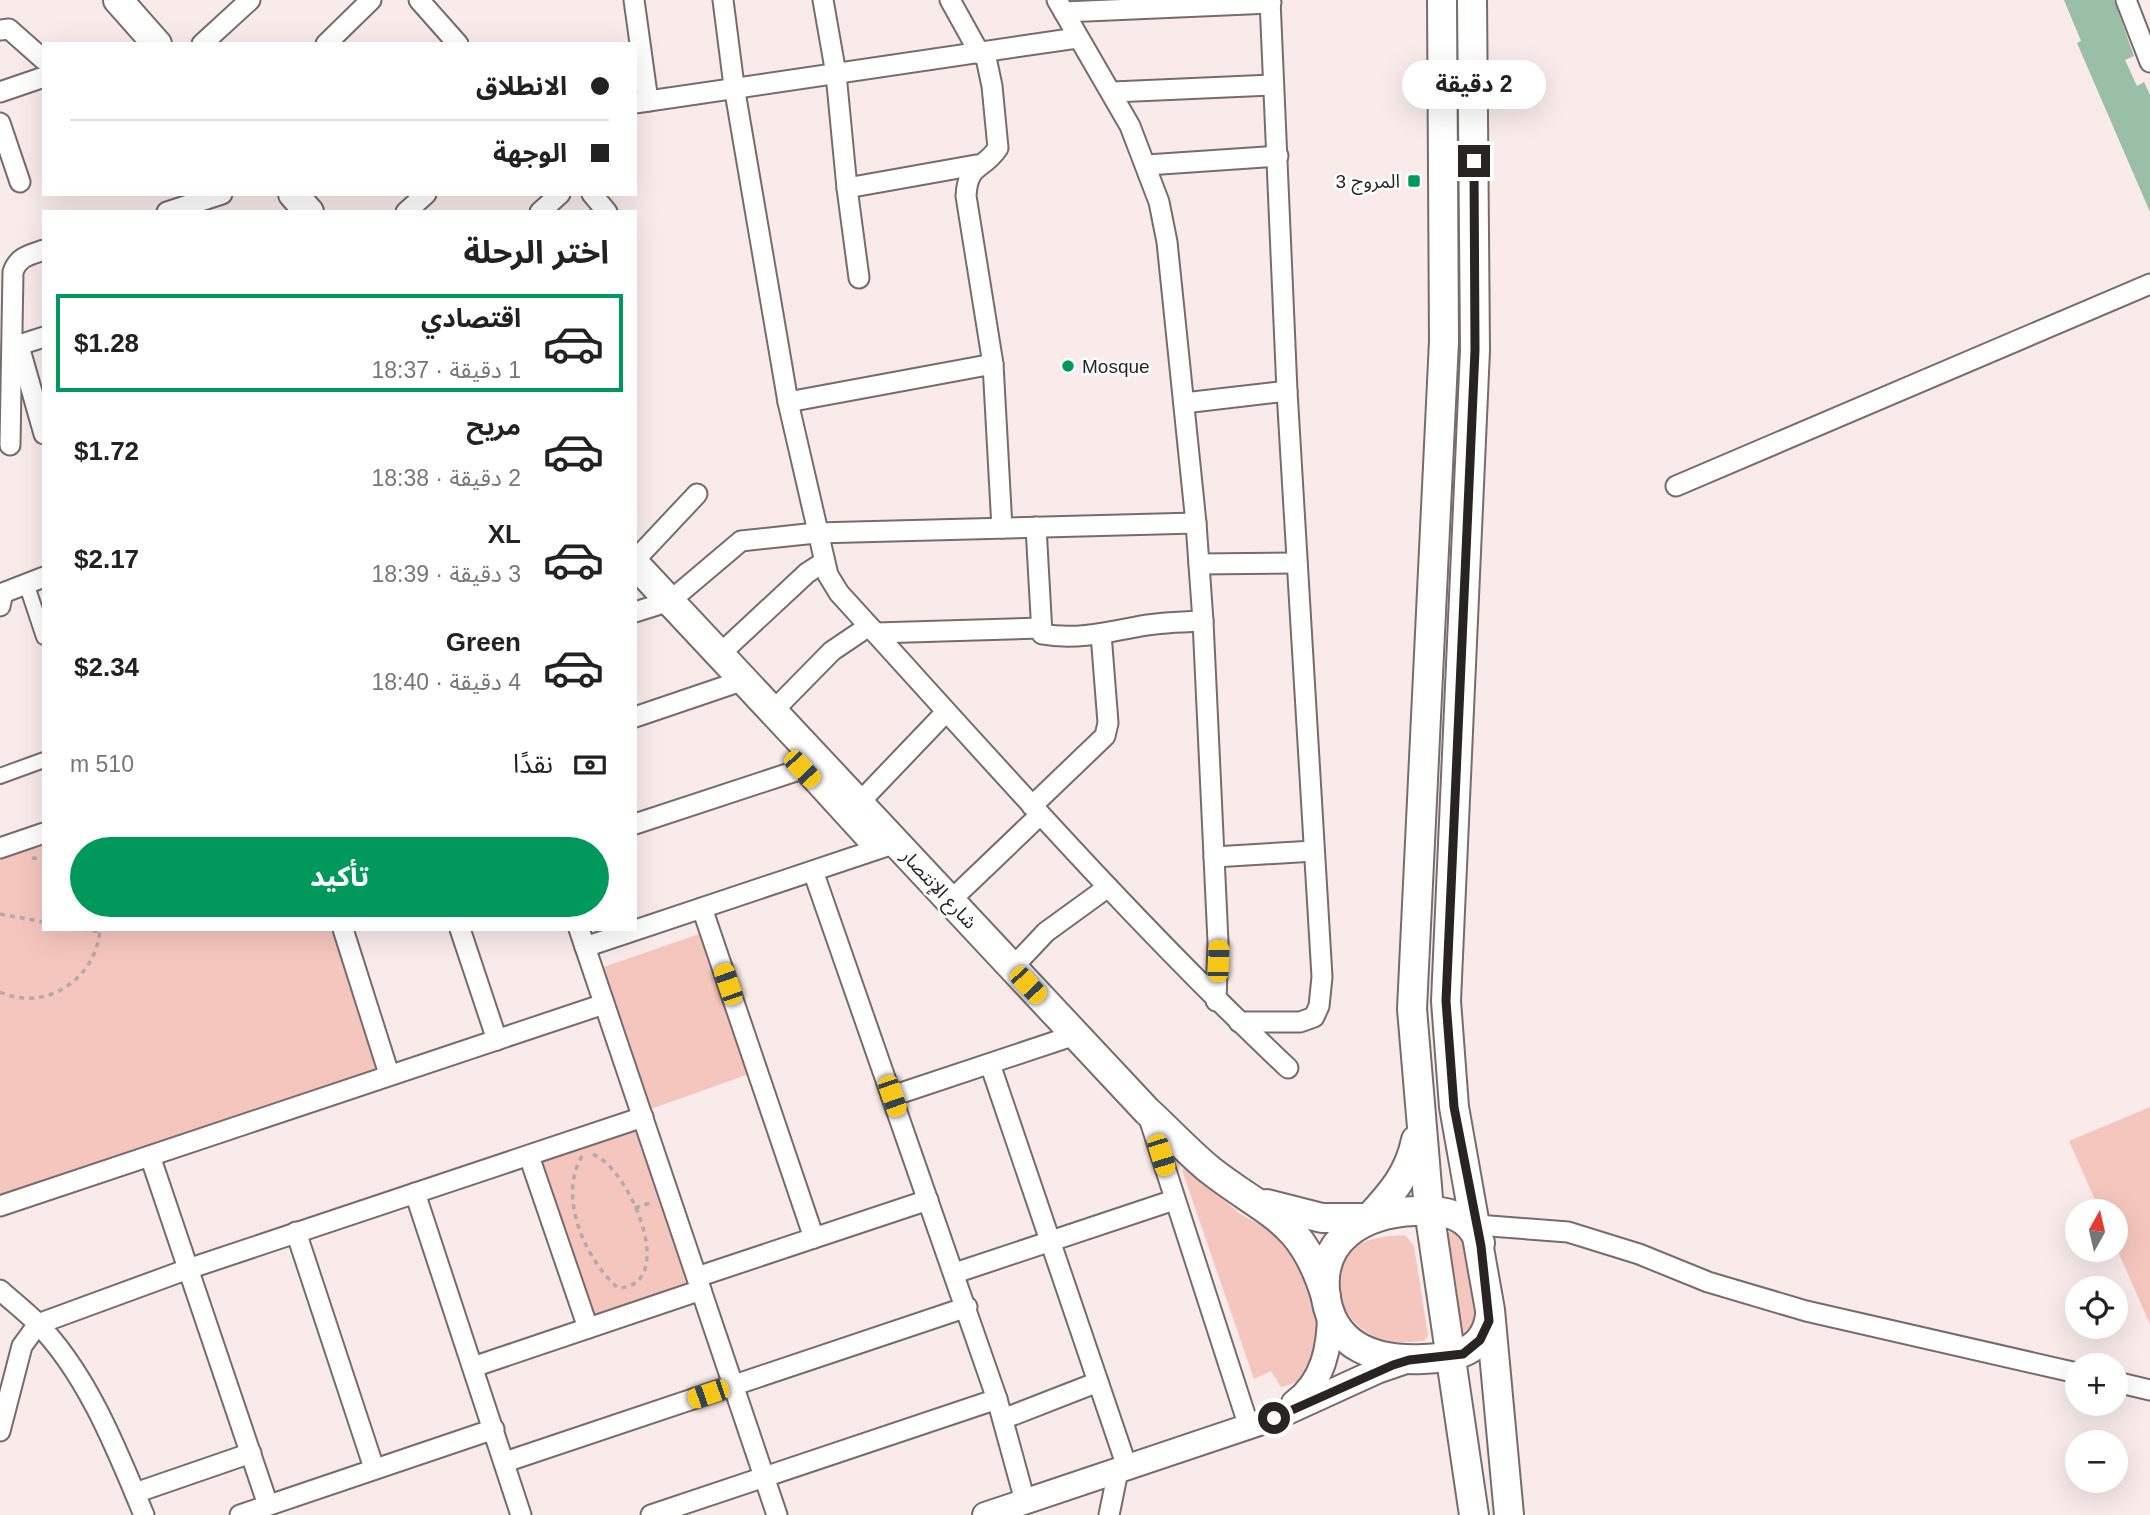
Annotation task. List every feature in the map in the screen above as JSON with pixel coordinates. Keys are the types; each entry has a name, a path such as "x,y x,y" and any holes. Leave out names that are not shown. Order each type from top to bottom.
{"main road":[{"path":"118,0 155,42"},
{"path":"1442,0 1444,341 1412,1009 1429,1210 1475,1515"},
{"path":"1472,0 1475,350 1446,1001 1454,1107 1479,1235 1490,1310 1509,1515"},
{"path":"295,196 307,210"},
{"name":"شارع الإنتصار","path":"637,564 859,803 886,846 950,901 1147,1111 1210,1170 1255,1200"},
{"path":"1328,1304 1327,1268 1332,1254 1350,1230 1369,1218 1407,1172 1420,1120"},
{"path":"1255,1200 1322,1218 1369,1218 1391,1212 1429,1210 1446,1212 1464,1221 1479,1235"},
{"path":"1255,1200 1279,1218 1308,1251 1340,1330 1355,1345 1381,1358 1409,1360 1453,1357 1480,1340 1486,1331 1490,1310"}],"street":[{"path":"204,42 250,0"},
{"path":"329,42 371,0"},
{"path":"419,0 456,42"},
{"path":"634,0 642,102 734,86 836,74 1077,38"},
{"path":"723,0 734,86 788,402 816,533 824,562 839,593 1108,887 1216,1001 1287,1068"},
{"path":"824,0 836,74 859,278"},
{"path":"847,188 976,165 993,157 998,148 992,86 983,53 950,0"},
{"path":"2126,0 2150,62"},
{"path":"1216,1001 1218,942 1203,621 1196,523 1167,242 1146,165 1112,92 1077,38 1061,6 1270,2 1287,391 1322,977 1319,1006 1314,1017 1300,1022 1239,1022"},
{"path":"0,30 9,29 42,58"},
{"path":"0,92 42,78"},
{"path":"1112,92 1273,85"},
{"path":"0,123 20,182"},
{"path":"1146,165 1278,156"},
{"path":"976,165 967,178 966,196 993,364 1002,528"},
{"path":"173,210 216,196"},
{"path":"408,210 424,196"},
{"path":"542,210 558,196"},
{"path":"594,196 605,210"},
{"path":"42,251 25,256 6,272 16,346 42,429"},
{"path":"1676,486 2150,284"},
{"path":"16,346 42,338"},
{"path":"16,346 5,447 42,436"},
{"path":"788,402 993,364"},
{"path":"1184,403 1287,391"},
{"path":"637,560 697,494"},
{"path":"637,611 670,601 741,541 816,533 1196,523"},
{"path":"1036,527 1042,634 1101,634 1137,626 1203,621"},
{"path":"720,654 807,573 824,562"},
{"path":"1199,564 1297,563"},
{"path":"0,607 3,593 35,580 42,624"},
{"path":"773,711 832,651 872,630 1040,628"},
{"path":"950,901 1105,736 1108,723 1101,634"},
{"path":"637,716 744,680"},
{"path":"859,803 946,712"},
{"path":"0,776 42,761"},
{"path":"637,823 802,769 886,846 702,908 637,924"},
{"path":"0,848 42,834"},
{"path":"1214,857 1314,851"},
{"path":"813,872 967,1307 1003,1419 1025,1501"},
{"path":"1012,968 1046,932 1108,887"},
{"path":"702,908 814,1238"},
{"path":"345,931 389,1074"},
{"path":"461,931 497,1040"},
{"path":"610,931 582,938 777,1515"},
{"path":"0,1206 604,1004"},
{"path":"892,1096 1075,1035"},
{"path":"990,1064 1098,1382 1123,1469 1109,1515"},
{"path":"1147,1111 1249,1427"},
{"path":"0,1431 22,1346 38,1324 296,1232 642,1118"},
{"path":"150,1156 268,1504"},
{"path":"529,1156 587,1328"},
{"path":"415,1194 521,1515"},
{"path":"473,1367 587,1328 814,1238 928,1200"},
{"path":"955,1273 1174,1200"},
{"path":"1479,1235 1568,1231 1640,1254 1708,1282 1806,1311 2065,1370"},
{"path":"296,1232 374,1468"},
{"path":"0,1290 38,1324 71,1368 92,1403 144,1515"},
{"path":"1274,1418 1305,1395 1318,1377 1328,1346 1328,1304"},
{"path":"505,1462 967,1307"},
{"path":"985,1515 1274,1418 1377,1371 1409,1360"},
{"path":"1003,1419 1098,1382"},
{"path":"2128,1385 2150,1390"},
{"path":"651,1515 997,1399"},
{"path":"240,1515 494,1429"},
{"path":"135,1493 251,1453"}],"path":[{"path":"0,914 42,922"},
{"path":"0,992 25,999 47,996 67,988 84,973 95,954 100,931"},
{"path":"584,1152 604,1158 614,1168 625,1185 647,1237 647,1262 637,1283 629,1288 618,1288 609,1280 595,1263 582,1234 573,1182 577,1164 584,1152"}],"shaded area":[{"path":"42,842 42,931 340,931 384,1066 0,1195 0,857"},
{"path":"699,934 749,1074 651,1109 601,968"},
{"path":"2150,1107 2150,1324 2123,1262 2128,1262 2128,1199 2095,1199 2069,1141"},
{"path":"636,1130 689,1288 592,1320 539,1162"},
{"path":"1185,1167 1238,1212 1275,1234 1295,1257 1303,1272 1314,1304 1317,1336 1311,1364 1304,1375 1294,1383 1281,1387 1271,1371 1254,1379 1182,1170"},
{"path":"1445,1233 1458,1234 1464,1243 1476,1275 1477,1321 1462,1334 1459,1334"},
{"path":"1405,1235 1414,1246 1428,1335 1424,1341 1397,1342 1374,1336 1348,1315 1340,1294 1340,1270 1349,1252 1368,1241"}],"building":[{"path":"2064,0 2114,0 2134,56 2125,60 2137,86 2144,82 2150,95 2150,212 2077,43 2081,41"}],"place":[{"name":"المروج 3","path":"1414,181"},
{"name":"Mosque","path":"1068,366"}],"route":[{"path":"1274,1418 1393,1365 1409,1360 1463,1354 1480,1340 1489,1321 1490,1310 1481,1246 1454,1107 1446,1001 1450,855 1475,350 1474,161"}]}
